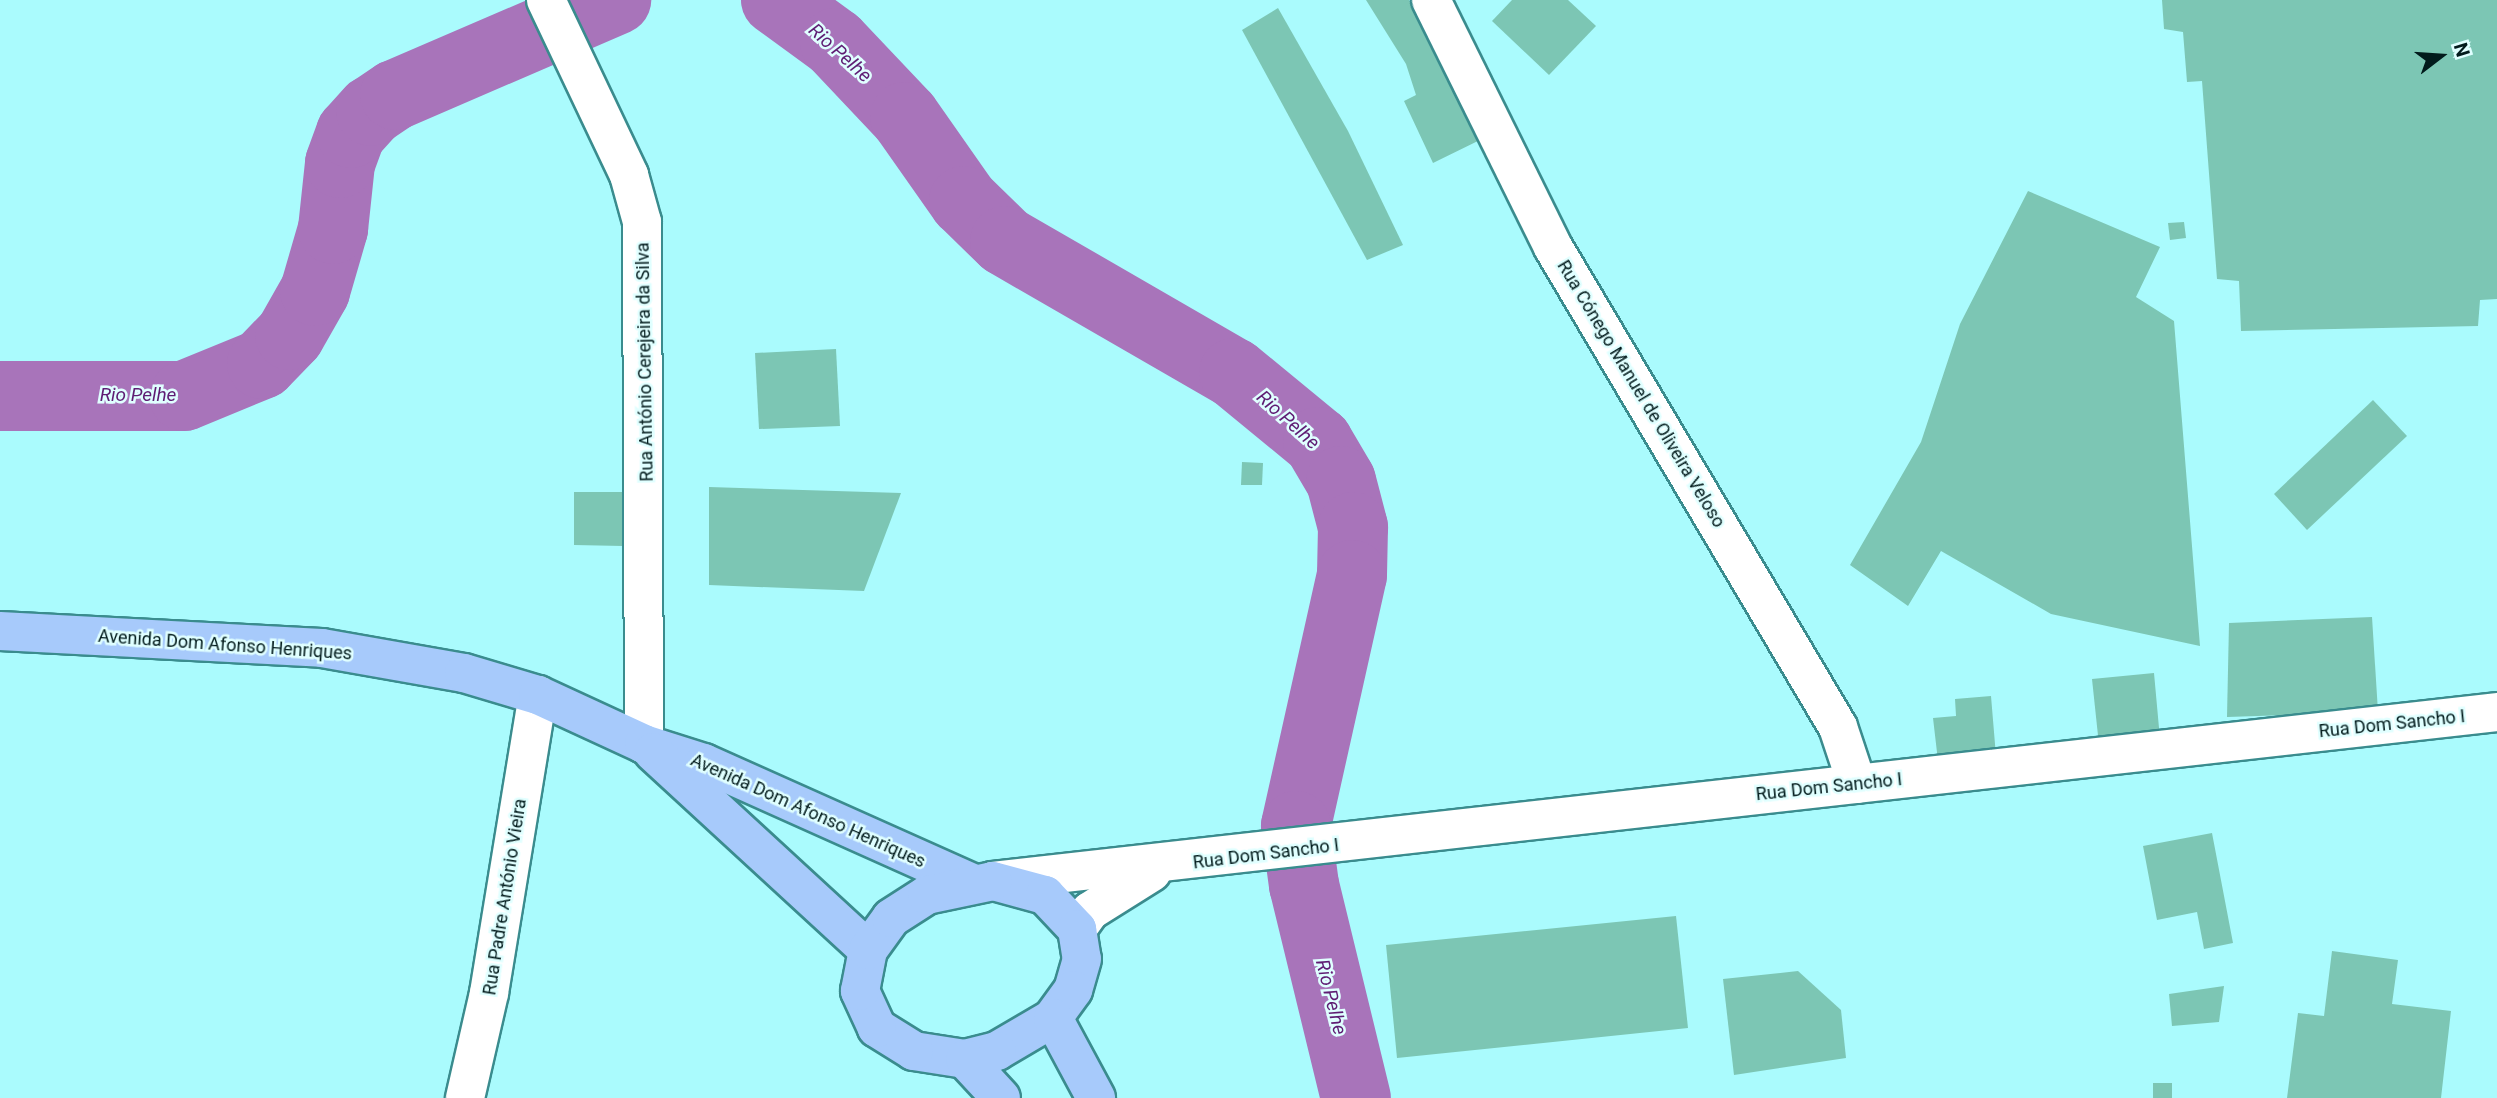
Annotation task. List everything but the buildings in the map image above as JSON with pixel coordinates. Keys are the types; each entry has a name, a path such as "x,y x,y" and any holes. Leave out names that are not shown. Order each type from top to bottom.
{"main road":[{"name":"Avenida Dom Afonso Henriques","path":"0,631 322,648 464,673 537,695 644,744 704,763 982,882"},
{"name":"Avenida Dom Afonso Henriques","path":"644,744 868,950"},
{"path":"982,882 1045,895 1077,929 1082,959 1073,990 1053,1018 1027,1037 965,1059 914,1051 877,1028 860,991 868,950 891,918 927,895 982,882"},
{"path":"1053,1018 1096,1098"},
{"path":"965,1059 1002,1098"}],"street":[{"name":"Rua Cónego Manuel de Oliveira Veloso","path":"1431,0 1553,247 1838,727 1857,784"},
{"name":"Rua António Cerejeira da Silva","path":"548,4 629,175 642,222 644,744"},
{"name":"Rua Padre António Vieira","path":"464,1098 489,993 537,695"},
{"name":"Rua Dom Sancho I","path":"982,882 1161,866 2497,712"},
{"path":"1077,929 1116,892 1161,866"}],"waterway":[{"name":"Rio Pelhe","path":"0,396 184,396 262,364 290,335 315,291 333,229 340,163 351,133 371,111 395,95 616,0"},
{"name":"Rio Pelhe","path":"776,0 835,43 905,117 964,201 1005,241 1234,373 1318,442 1341,481 1353,527 1352,575 1296,826 1304,885 1356,1098"}]}
